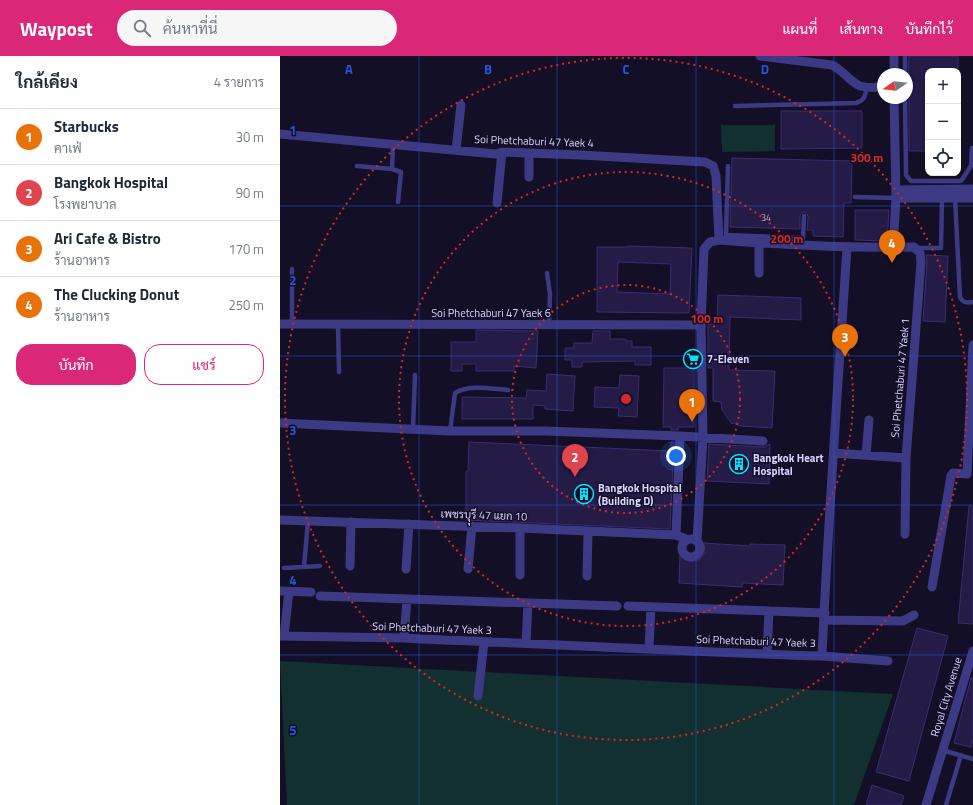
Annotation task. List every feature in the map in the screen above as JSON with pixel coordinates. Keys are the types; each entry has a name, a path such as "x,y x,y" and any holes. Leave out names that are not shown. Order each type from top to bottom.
{"street":[{"path":"760,56 770,56 832,65 841,70 858,85 877,87"},
{"path":"894,56 894,68"},
{"path":"893,248 896,194 894,104"},
{"path":"456,150 461,105"},
{"name":"Soi Phetchaburi 47 Yaek 4","path":"280,134 496,154 502,152 529,153 706,162 713,166 716,176 719,240"},
{"path":"497,203 502,152"},
{"path":"529,153 529,177"},
{"path":"896,194 942,197 973,189"},
{"path":"896,194 955,194 973,198"},
{"path":"697,541 692,538 686,539 682,544 682,550 685,555 690,557 696,555 700,550 697,541 703,437 701,325 704,249 710,242 719,240 762,241 847,248 915,248"},
{"path":"758,273 762,241"},
{"name":"Soi Phetchaburi 47 Yaek 3","path":"282,636 404,638 420,640 526,643 822,656 828,530 847,248"},
{"name":"Soi Phetchaburi 47 Yaek 1","path":"905,534 906,458 921,262 920,252 915,248"},
{"name":"Soi Phetchaburi 47 Yaek 6","path":"280,324 701,325"},
{"path":"932,587 951,476 953,473 967,474 973,345"},
{"path":"866,455 869,420"},
{"path":"280,423 413,429 545,431 680,436 763,441"},
{"path":"676,535 680,436"},
{"path":"834,453 906,458"},
{"name":"เพชรบุุรี 47 แยก 10","path":"280,520 472,526 676,535 686,539"},
{"path":"350,566 351,522"},
{"path":"406,569 409,524"},
{"path":"468,570 472,526"},
{"path":"520,528 520,575"},
{"path":"587,576 588,532"},
{"path":"282,636 285,591 311,592"},
{"path":"320,596 617,606"},
{"path":"404,638 406,599"},
{"path":"526,643 528,603"},
{"path":"628,606 769,611 903,621 914,615"},
{"path":"649,649 650,607"},
{"path":"767,654 769,611"},
{"path":"478,696 484,642"},
{"name":"Royal City Avenue","path":"926,805 973,651"},
{"path":"822,656 888,661"}],"lane":[{"path":"905,56 905,68"},
{"path":"735,106 856,104 863,101 867,87"},
{"path":"905,104 906,175 911,181 961,181 971,166 972,148"},
{"path":"392,169 393,145"},
{"path":"358,166 400,171 402,173 398,202"},
{"path":"728,166 726,235 762,241 803,238 804,216"},
{"path":"855,197 896,194"},
{"path":"955,194 960,297 965,303 973,302"},
{"path":"915,248 942,248 942,197"},
{"path":"292,269 292,324"},
{"path":"547,273 550,294 549,325"},
{"path":"338,324 338,372"},
{"path":"413,429 415,375"},
{"path":"450,430 455,393 459,390 470,388 508,390"},
{"path":"304,567 308,521"},
{"path":"284,568 320,566"},
{"name":"Royal City Avenue","path":"942,750 973,759"},
{"path":"946,805 961,755"}],"green space":[{"path":"721,125 775,125 775,151 722,152"},
{"path":"280,661 893,694 854,805 287,805"}],"building":[{"path":"909,56 958,56 958,68 925,68 925,151 909,151 909,104 913,104 913,68 908,68"},
{"path":"781,111 862,111 862,148 781,149"},
{"path":"732,158 852,161 851,203 844,203 843,237 813,236 813,230 807,230 808,216 805,212 800,215 800,229 730,227"},
{"path":"855,210 889,210 887,241 855,240"},
{"path":"597,247 692,248 689,313 597,312","holes":["618,262 671,264 670,294 617,292"]},
{"path":"926,255 948,256 945,322 923,321 927,262"},
{"path":"718,295 801,298 801,320 730,317 729,370 775,371 772,428 732,424 722,410 721,402 713,401 713,368 708,368 708,324 717,324"},
{"path":"476,330 538,331 536,368 514,366 514,371 476,371 476,364 462,364 462,371 451,371 451,342 476,342"},
{"path":"593,331 610,331 610,339 626,339 626,341 632,341 632,347 651,347 651,365 635,365 635,361 582,362 582,367 572,367 572,360 565,360 565,348 574,348 574,343 592,343"},
{"path":"664,368 694,368 694,427 678,427 678,430 671,430 671,427 663,427"},
{"path":"547,374 575,376 573,411 545,409 545,406 533,405 533,419 462,419 462,397 526,398 527,390 546,391"},
{"path":"620,375 639,376 637,417 618,416 619,408 594,407 595,387 619,388"},
{"name":"Bangkok Hospital (Building D)","path":"469,442 671,451 671,442 674,442 670,529 466,520 466,471 468,471"},
{"name":"Bangkok Heart Hospital","path":"709,444 763,447 770,444 769,484 707,481"},
{"path":"969,506 973,506 973,624 958,623"},
{"path":"704,543 750,546 750,544 785,545 783,585 742,583 742,587 679,583 680,554 690,560 699,560 705,553"},
{"path":"917,628 948,636 909,781 876,772"},
{"path":"971,678 973,678 973,739 971,747 954,743"},
{"path":"872,785 904,796 901,805 866,805"}],"place":[{"name":"The Clucking Donut","path":"892,263"},
{"name":"Ari Cafe & Bistro","path":"845,357"},
{"name":"7-Eleven","path":"693,359"},
{"name":"Starbucks","path":"692,422"},
{"name":"Bangkok Heart Hospital","path":"739,464"},
{"name":"Bangkok Hospital","path":"575,477"},
{"name":"Bangkok Hospital (Building D)","path":"584,494"}]}
